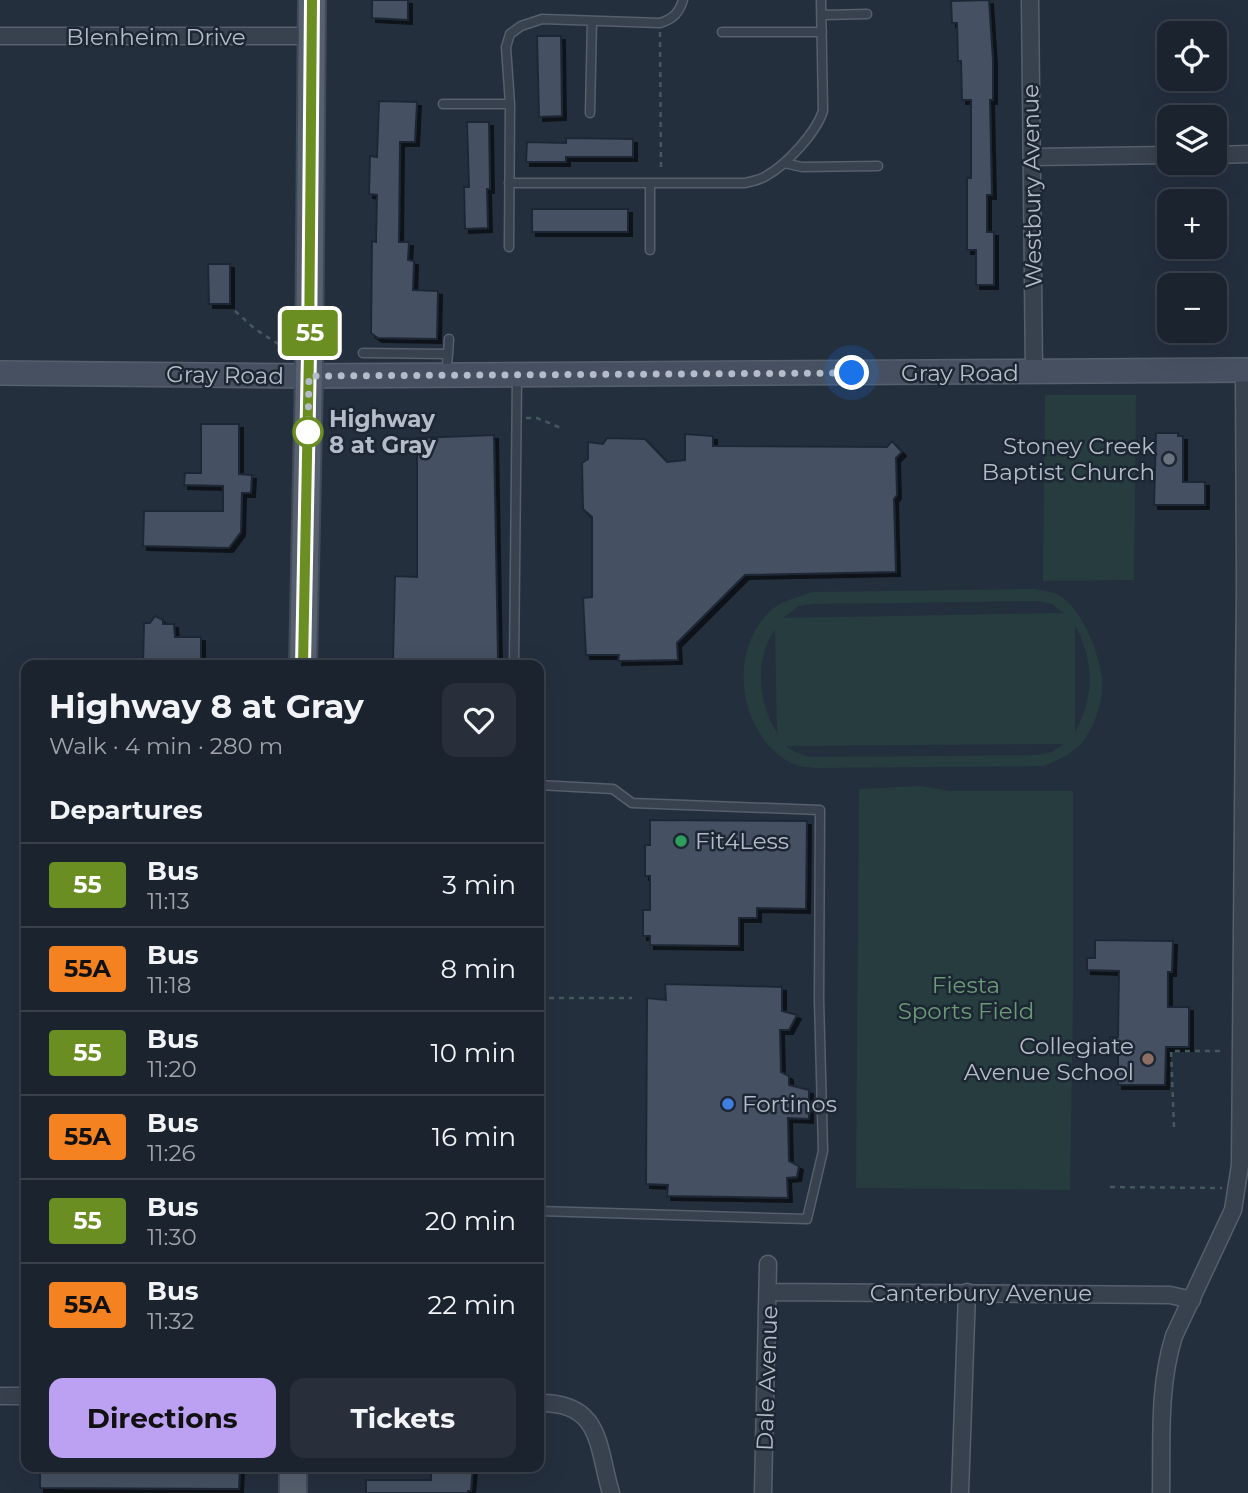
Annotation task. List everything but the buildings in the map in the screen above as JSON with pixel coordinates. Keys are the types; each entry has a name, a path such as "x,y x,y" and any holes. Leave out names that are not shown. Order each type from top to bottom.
{"main road":[{"path":"303,660 312,0"},
{"name":"Gray Road","path":"0,373 309,376 447,364 517,374 1246,370"},
{"path":"293,1472 293,1493"}],"street":[{"name":"Westbury Avenue","path":"1030,0 1034,373"},
{"name":"Blenheim Drive","path":"0,36 312,36"},
{"path":"1227,155 1248,154"},
{"path":"1032,157 1157,155"},
{"path":"1161,1493 1164,1379 1174,1336 1233,1210 1238,1189 1245,1067 1246,370"},
{"name":"Dale Avenue","path":"763,1493 768,1264"},
{"name":"Canterbury Avenue","path":"769,1292 1170,1295 1192,1300"},
{"path":"960,1493 967,1293"},
{"path":"0,1396 21,1396"},
{"path":"544,1403 575,1408 588,1418 596,1430 611,1493"}],"lane":[{"path":"509,247 510,104 506,47 510,34 521,26 542,19 660,23 671,19 680,10 682,0"},
{"path":"509,183 745,183 764,178 784,163 820,123 823,111 821,0"},
{"path":"823,15 867,15"},
{"path":"590,113 592,21"},
{"path":"722,32 822,32"},
{"path":"443,104 510,104"},
{"path":"784,163 802,167 878,166"},
{"path":"650,184 650,250"},
{"path":"363,353 447,364 449,339"},
{"path":"514,660 517,374"},
{"path":"544,785 613,789 632,803 820,810 823,1151 807,1219 544,1211"}],"path":[{"path":"660,23 661,183"},
{"path":"235,311 255,329 283,347"},
{"path":"516,417 537,418 561,428"},
{"path":"544,998 632,998"},
{"path":"1174,1127 1171,1051 1223,1051"},
{"path":"1110,1187 1238,1189"}],"green space":[{"path":"1045,395 1136,395 1134,580 1043,581"},
{"path":"1035,589 1056,594 1065,599 1081,618 1097,656 1102,686 1092,726 1076,749 1044,766 817,768 791,763 773,750 760,734 750,714 744,671 747,649 756,629 769,612 784,602 813,592","holes":["1038,601 1052,604 1064,613 783,618 799,606","1075,625 1086,652 1090,678 1086,705 1075,732","775,630 777,733 762,695 761,667 768,642","1064,744 1052,752 1037,755 810,757 786,746"]},
{"name":"Fiesta Sports Field","path":"922,786 949,791 1073,791 1070,1190 856,1188 859,789"}],"bus line":[{"name":"55","path":"303,660 312,0"}],"place":[{"name":"Highway 8 at Gray","path":"308,432"},
{"name":"Stoney Creek Baptist Church","path":"1169,459"},
{"name":"Fit4Less","path":"681,841"},
{"name":"Collegiate Avenue School","path":"1148,1059"},
{"name":"Fortinos","path":"728,1104"}],"route":[{"path":"308,432 309,376 852,373"}]}
